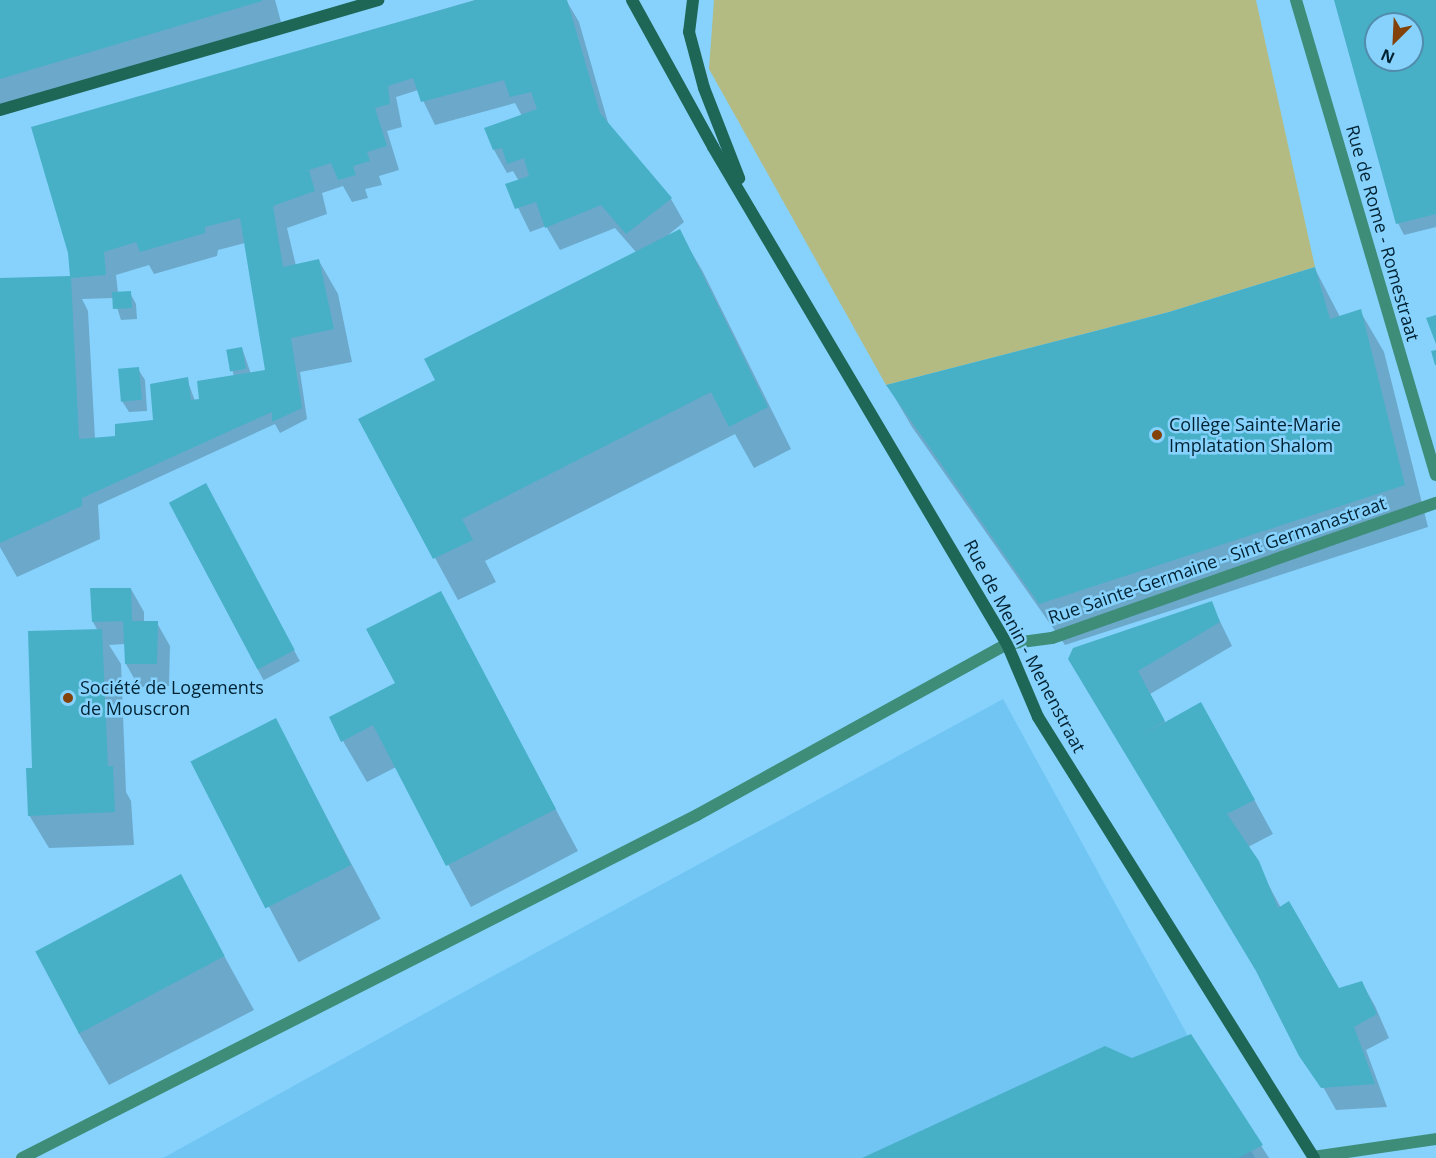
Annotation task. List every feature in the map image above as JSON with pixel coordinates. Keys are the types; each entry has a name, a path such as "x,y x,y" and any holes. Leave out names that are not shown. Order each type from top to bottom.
{"street":[{"path":"0,110 378,0"},
{"name":"Rue de Menin - Menenstraat","path":"632,0 1007,644 1038,717 1313,1157"},
{"name":"Rue de Menin - Menenstraat","path":"693,0 689,32 704,88 751,207"},
{"name":"Rue de Rome - Romestraat","path":"1296,0 1436,475"},
{"name":"Rue Sainte-Germaine - Sint Germanastraat","path":"1007,644 1052,638 1436,503"},
{"path":"22,1158 697,815 1007,644"},
{"path":"1313,1157 1436,1139"}],"shaded area":[{"path":"1003,699 1255,1158 163,1158 471,988"}],"green space":[{"path":"714,0 1256,0 1315,267 1169,312 886,385 709,69"}],"building":[{"path":"0,0 262,0 262,1 0,79"},
{"path":"476,0 567,0 600,113 672,198 626,234 601,205 545,228 536,202 515,209 505,184 529,176 524,158 507,164 502,148 493,150 484,128 537,109 531,92 510,97 504,80 421,102 413,78 388,86 390,104 375,108 387,146 367,152 370,161 353,166 356,175 338,180 331,163 309,170 315,191 273,206 283,267 319,259 334,329 291,338 302,408 272,422 272,412 82,498 82,506 0,543 0,278 70,276 68,253 31,127","holes":["240,218 265,370 197,381 199,399 191,400 188,377 150,384 153,420 115,424 115,436 79,439 71,278 106,275 104,252 136,242 140,252 205,233 205,227"]},
{"path":"1334,0 1436,0 1436,214 1396,224"},
{"path":"680,229 768,407 729,427 711,392 462,519 473,540 433,559 358,419 435,380 424,359"},
{"name":"Collège Sainte-Marie Implatation Shalom","path":"1315,267 1330,319 1361,309 1405,485 1039,604 886,385 1169,312"},
{"path":"131,291 132,308 113,309 112,292"},
{"path":"1436,315 1436,344 1426,318"},
{"path":"242,347 246,369 230,371 226,350"},
{"path":"1436,350 1436,365 1435,365 1431,351"},
{"path":"139,367 142,400 121,402 118,369"},
{"path":"206,483 295,650 258,670 169,503"},
{"path":"90,588 131,588 132,621 158,621 157,664 125,664 123,621 92,622"},
{"path":"441,591 556,809 446,866 373,725 341,742 329,717 395,683 366,629"},
{"path":"1212,601 1220,622 1138,671 1165,721 1142,735 1201,702 1255,800 1227,814 1259,861 1278,908 1289,901 1339,988 1362,981 1377,1014 1354,1027 1375,1084 1321,1088 1299,1056 1256,971 1068,659 1073,648"},
{"name":"Société de Logements de Mouscron","path":"102,629 108,766 113,766 115,812 28,816 26,768 32,768 28,631"},
{"path":"276,718 351,865 265,909 190,762"},
{"path":"181,874 225,956 79,1034 35,951"},
{"path":"1191,1034 1263,1145 1238,1158 862,1158 1105,1046 1132,1058"}],"place":[{"name":"Collège Sainte-Marie Implatation Shalom","path":"1157,435"},
{"name":"Société de Logements de Mouscron","path":"68,698"}]}
